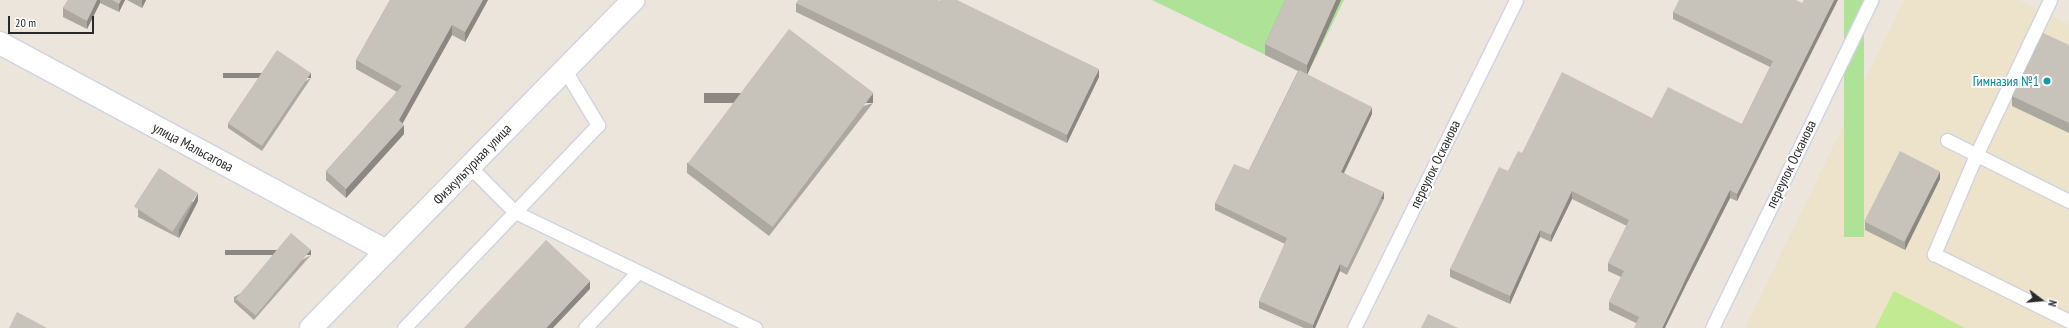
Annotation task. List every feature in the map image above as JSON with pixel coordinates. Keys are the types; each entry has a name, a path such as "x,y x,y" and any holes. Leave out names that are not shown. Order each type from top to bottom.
{"main road":[{"name":"Физкультурная улица","path":"311,328 633,0"},
{"name":"улица Мальсагова","path":"0,43 387,251"}],"lane":[{"name":"переулок Осканова","path":"1354,328 1516,0"},
{"name":"переулок Осканова","path":"1712,328 1871,0"},
{"path":"2050,0 1976,155 1934,254 2069,322"},
{"path":"404,328 598,125 565,70"},
{"path":"1947,140 2069,201"},
{"path":"470,167 515,212 755,328"},
{"path":"585,328 638,272"}],"shaded area":[{"path":"1904,0 2019,0 2069,24 2069,328 1745,328"}],"green space":[{"path":"1152,0 1344,0 1307,75"},
{"path":"1844,0 1864,0 1864,237 1844,237"},
{"path":"1894,291 1965,328 1875,328"}],"building":[{"path":"68,0 97,0 87,21 63,8"},
{"path":"112,0 121,0 119,4"},
{"path":"390,0 483,0 465,32 452,25 399,120 404,125 346,189 326,171 402,86 356,60"},
{"path":"798,0 957,0 1099,69 1067,135 796,3"},
{"path":"1285,0 1336,0 1307,65 1265,44"},
{"path":"1679,0 1796,0 1802,3 1804,0 1834,0 1737,194 1730,190 1662,328 1634,328 1639,317 1609,302 1624,271 1608,263 1629,220 1572,191 1551,235 1540,230 1510,296 1450,269 1499,167 1508,171 1518,151 1522,153 1562,72 1652,118 1668,87 1742,124 1773,61 1673,12"},
{"path":"789,29 874,93 773,227 688,163"},
{"name":"Гимназия №1","path":"2043,33 2069,45 2069,123 2012,96"},
{"path":"277,50 311,73 262,146 228,123"},
{"path":"1299,70 1372,107 1341,172 1384,192 1347,268 1340,264 1313,325 1259,301 1287,238 1215,203 1234,164 1249,170"},
{"path":"1900,151 1940,171 1904,242 1864,221"},
{"path":"159,168 198,193 173,232 134,207"},
{"path":"291,233 311,250 256,316 236,299"},
{"path":"546,240 590,281 546,328 464,328"},
{"path":"17,312 47,328 9,328"},
{"path":"1428,314 1458,328 1421,328"}],"place":[{"name":"Гимназия №1","path":"2047,81"}]}
